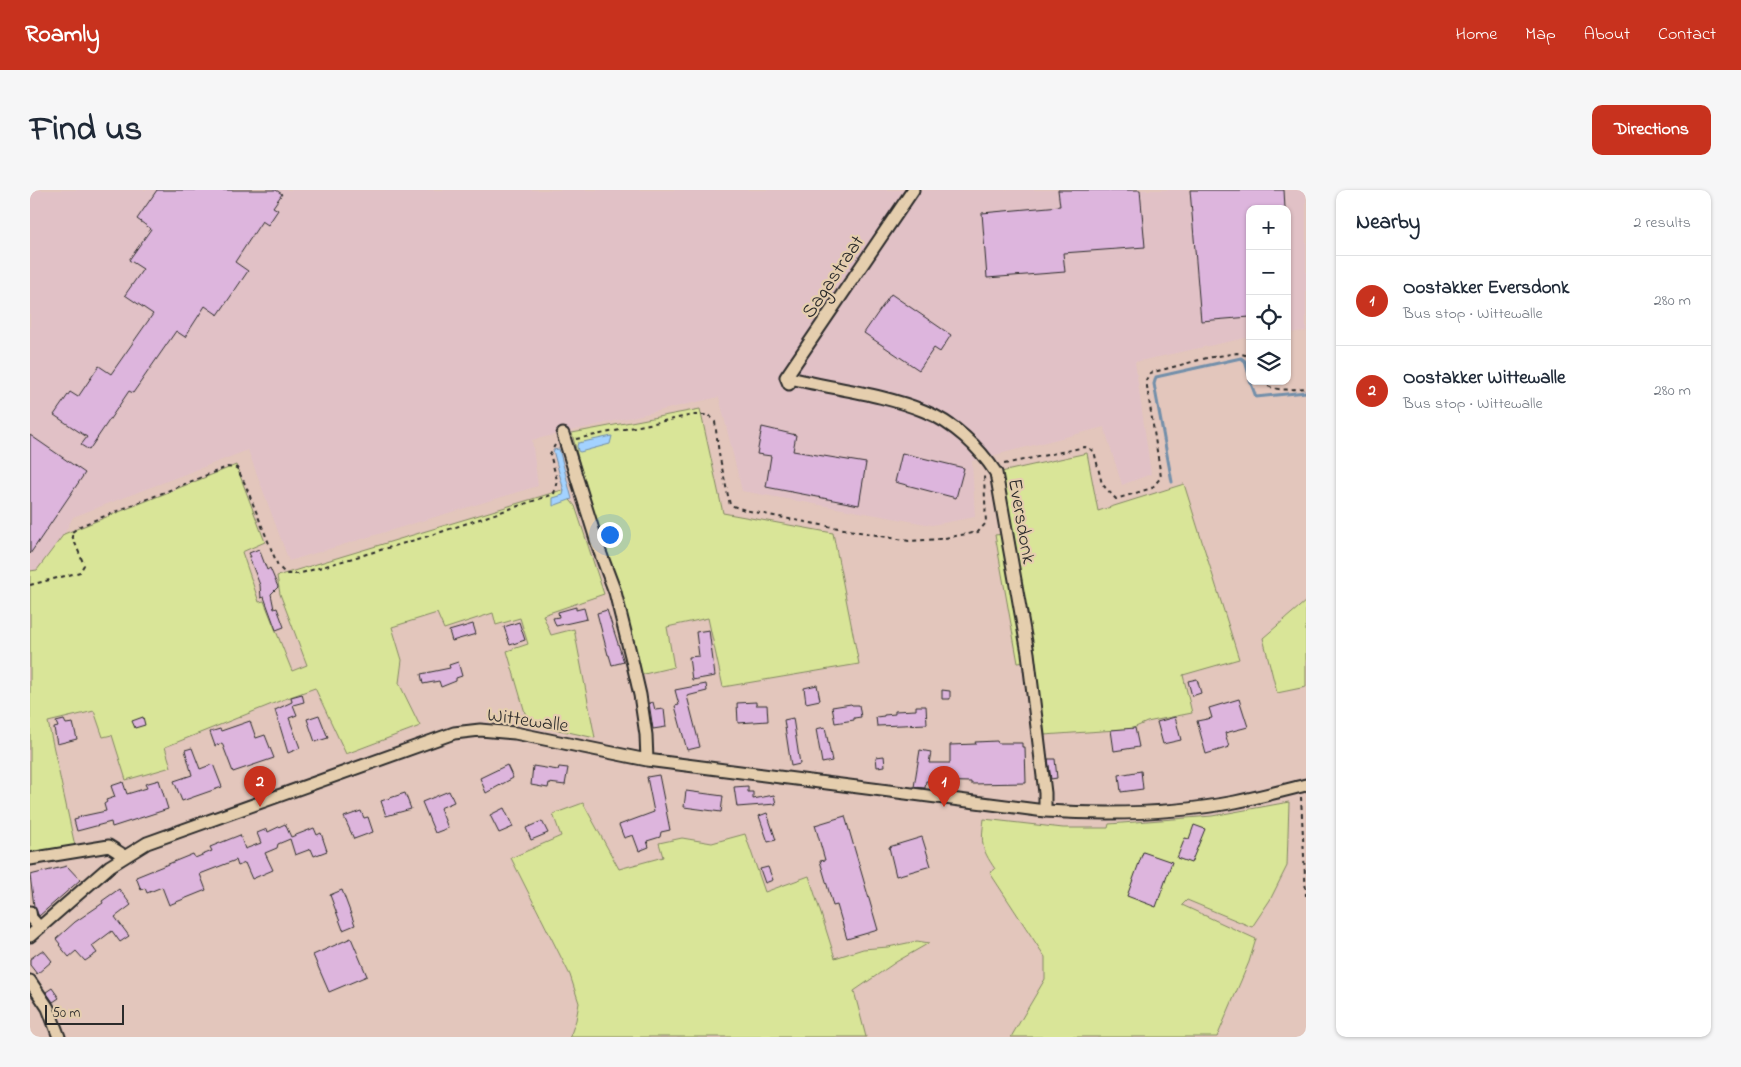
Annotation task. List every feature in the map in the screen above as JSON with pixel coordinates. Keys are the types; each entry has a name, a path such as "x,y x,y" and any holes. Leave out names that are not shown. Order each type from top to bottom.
{"street":[{"name":"Sagastraat","path":"787,381 913,190"},
{"name":"Eversdonk","path":"787,381 886,399 925,411 954,428 984,455 996,472 1028,653 1044,784 1045,811"},
{"path":"564,437 600,552 615,592 640,695 646,735 647,760"},
{"name":"Wittewalle","path":"30,936 110,866 147,842 454,733 480,730 515,733 647,760 969,803 1045,811 1095,814 1166,811 1235,802 1303,786"},
{"path":"30,859 109,846 123,857"},
{"path":"30,912 31,918 39,927"},
{"path":"30,981 48,1008 59,1037"}],"path":[{"path":"30,585 80,572 84,565 71,533 80,526 227,467 237,468 246,484 278,566 286,574 298,574 432,535 554,494 557,480 550,454 554,445 564,437 587,438 694,415 709,415 714,422 730,505 789,519 910,540 939,539 978,532 986,523 983,478 987,469 1085,447 1094,451 1102,484 1116,500 1152,488 1161,477 1146,380 1150,373 1207,358 1237,353 1246,355"},
{"path":"1265,385 1288,389 1306,388"},
{"path":"1303,786 1306,896"}],"shaded area":[{"path":"30,190 1306,190 1306,331 1291,333 1291,205 1246,205 1246,338 1135,362 1151,474 1122,485 1104,427 972,461 975,517 932,525 742,491 719,397 532,440 538,486 289,561 248,450 73,517 64,534 36,570 30,571"}],"green space":[{"path":"700,409 723,513 833,533 859,664 723,687 708,618 667,627 674,667 640,675 615,578 584,483 572,433"},
{"path":"1087,453 1098,511 1184,484 1239,659 1183,675 1192,713 1147,722 1131,729 1044,735 1001,472"},
{"path":"236,465 265,542 242,552 259,602 264,601 292,671 307,665 280,594 277,576 562,490 575,506 604,594 543,615 551,635 574,629 595,738 528,723 507,651 528,644 520,618 496,625 493,613 444,629 437,613 392,627 402,660 399,683 420,726 346,754 315,688 165,747 171,767 126,780 112,735 103,737 94,711 48,722 75,846 30,852 30,571 37,570 64,534"},
{"path":"1004,534 1027,662 1018,663 995,535"},
{"path":"1306,601 1306,687 1277,693 1263,638"},
{"path":"1289,802 1287,866 1270,900 1252,927 1187,900 1182,905 1256,939 1249,962 1217,1037 1011,1037 1045,979 1045,957 990,873 995,869 983,846 984,819 1063,828 1108,828 1109,824 1212,816"},
{"path":"583,803 619,869 663,857 659,843 682,838 712,843 745,834 765,892 809,876 835,958 863,949 888,947 917,941 929,943 896,962 854,991 866,1037 570,1037 579,1003 570,975 511,858 561,836 553,814"}],"water":[{"path":"612,436 610,444 578,451 578,443"},
{"path":"559,449 572,499 553,506 553,498 563,495 564,491 553,450"}],"building":[{"path":"157,190 276,190 282,194 273,207 278,210 268,225 262,221 235,262 248,271 218,315 205,306 185,337 176,331 133,393 129,391 89,450 81,445 87,437 54,415 70,392 78,397 99,366 111,374 153,314 125,295 143,269 129,260 151,229 137,219"},
{"path":"1058,190 1140,190 1145,247 1063,253 1065,272 987,278 982,213 1060,206"},
{"path":"1190,190 1284,190 1285,205 1246,205 1246,317 1201,321"},
{"path":"891,294 951,335 940,352 934,348 919,370 864,333"},
{"path":"762,427 796,435 793,451 866,463 859,505 766,487 771,456 757,454"},
{"path":"30,435 85,473 30,554"},
{"path":"902,453 964,468 956,498 895,482"},
{"path":"259,549 267,570 270,568 278,587 271,594 274,609 277,608 284,627 276,630 264,597 261,598 260,585 249,557 251,557 249,553"},
{"path":"576,607 576,610 584,608 587,619 556,626 553,618 559,617 558,612"},
{"path":"607,610 624,662 612,665 597,613"},
{"path":"519,622 525,640 510,645 504,627"},
{"path":"473,624 476,634 452,641 449,631"},
{"path":"709,630 715,676 692,680 689,657 699,656 696,632"},
{"path":"458,662 462,676 456,678 456,681 441,687 439,681 423,684 421,674 450,668 449,665"},
{"path":"1197,679 1201,693 1192,696 1188,681"},
{"path":"706,684 707,691 687,696 700,747 687,750 675,706 679,705 675,690"},
{"path":"817,685 820,700 806,703 804,688"},
{"path":"942,690 950,691 950,699 942,699"},
{"path":"302,694 304,702 293,705 297,715 289,718 300,748 288,753 275,710 292,702 291,697"},
{"path":"1239,699 1248,727 1225,733 1229,747 1206,754 1197,721 1212,718 1209,708"},
{"path":"653,702 655,710 664,709 666,727 653,729 649,703"},
{"path":"756,702 756,705 767,705 768,721 738,723 737,703"},
{"path":"851,704 859,705 861,717 835,723 832,707"},
{"path":"916,706 926,706 927,724 877,726 876,717 895,714 895,711 916,710"},
{"path":"319,715 328,738 315,742 307,719"},
{"path":"143,717 145,725 135,728 132,721"},
{"path":"1175,717 1181,740 1163,744 1157,722"},
{"path":"793,718 800,764 791,766 784,720"},
{"path":"64,720 66,724 73,723 77,739 57,744 54,728 58,727 56,722"},
{"path":"250,721 256,738 265,735 274,758 233,772 222,743 215,746 210,732 220,729 221,731"},
{"path":"825,727 832,761 822,763 816,729"},
{"path":"1135,728 1139,747 1114,751 1111,730"},
{"path":"997,741 998,743 1022,743 1022,747 1025,747 1026,783 971,784 971,782 926,781 925,788 914,787 920,750 931,752 929,763 950,763 950,745"},
{"path":"192,748 200,769 213,764 222,787 182,801 174,781 192,775 185,750"},
{"path":"884,756 885,766 877,767 876,757"},
{"path":"1048,759 1055,759 1057,778 1051,779"},
{"path":"507,765 513,778 486,793 480,778"},
{"path":"533,766 558,770 559,767 568,768 565,785 549,783 548,788 531,785"},
{"path":"1141,771 1143,789 1121,792 1119,775"},
{"path":"659,775 670,830 661,832 660,837 647,841 649,847 639,851 633,835 624,838 619,825 654,812 647,777"},
{"path":"159,780 168,809 112,827 111,822 77,831 74,820 78,819 78,817 106,811 104,804 107,802 106,800 115,797 111,786 123,782 127,794 147,788 145,784"},
{"path":"748,786 748,792 753,792 753,799 774,795 776,804 737,807 734,787"},
{"path":"449,791 454,802 440,808 448,828 435,833 422,802"},
{"path":"686,791 723,796 721,812 684,807"},
{"path":"405,793 411,809 386,816 381,801"},
{"path":"504,808 513,827 499,833 490,815"},
{"path":"361,811 364,818 368,817 373,832 354,839 344,817"},
{"path":"767,813 776,840 768,842 759,816"},
{"path":"845,816 878,930 847,939 837,905 833,906 820,861 825,860 815,825"},
{"path":"542,821 548,833 531,840 526,828"},
{"path":"285,824 291,837 314,828 317,835 321,833 327,851 314,856 311,849 295,855 290,839 278,844 277,848 265,853 273,870 252,879 245,863 238,866 236,860 200,874 206,890 169,905 162,887 147,893 145,888 141,890 136,877 193,854 195,858 212,851 210,847 240,835 245,849 261,843 257,833 267,829 268,832"},
{"path":"1194,825 1205,829 1191,863 1177,858 1185,838 1189,839"},
{"path":"922,837 931,866 896,876 889,847"},
{"path":"1143,852 1172,862 1156,907 1127,896"},
{"path":"67,866 80,880 39,916 34,906 30,875"},
{"path":"768,867 773,880 765,883 760,869"},
{"path":"119,889 131,905 115,917 129,936 120,942 112,931 92,946 97,953 85,961 76,951 69,957 56,939 75,922 103,903 102,901"},
{"path":"342,890 355,925 343,930 330,895"},
{"path":"351,938 367,976 329,992 313,955"},
{"path":"44,951 52,961 37,974 30,965 30,959"},
{"path":"52,988 59,998 53,1002 46,992"}],"waterway":[{"path":"1172,482 1154,384 1156,377 1241,358 1246,364"},
{"path":"1252,385 1256,397 1306,392"}],"place":[{"name":"Oostakker Wittewalle","path":"260,807"},
{"name":"Oostakker Eversdonk","path":"944,807"}]}
